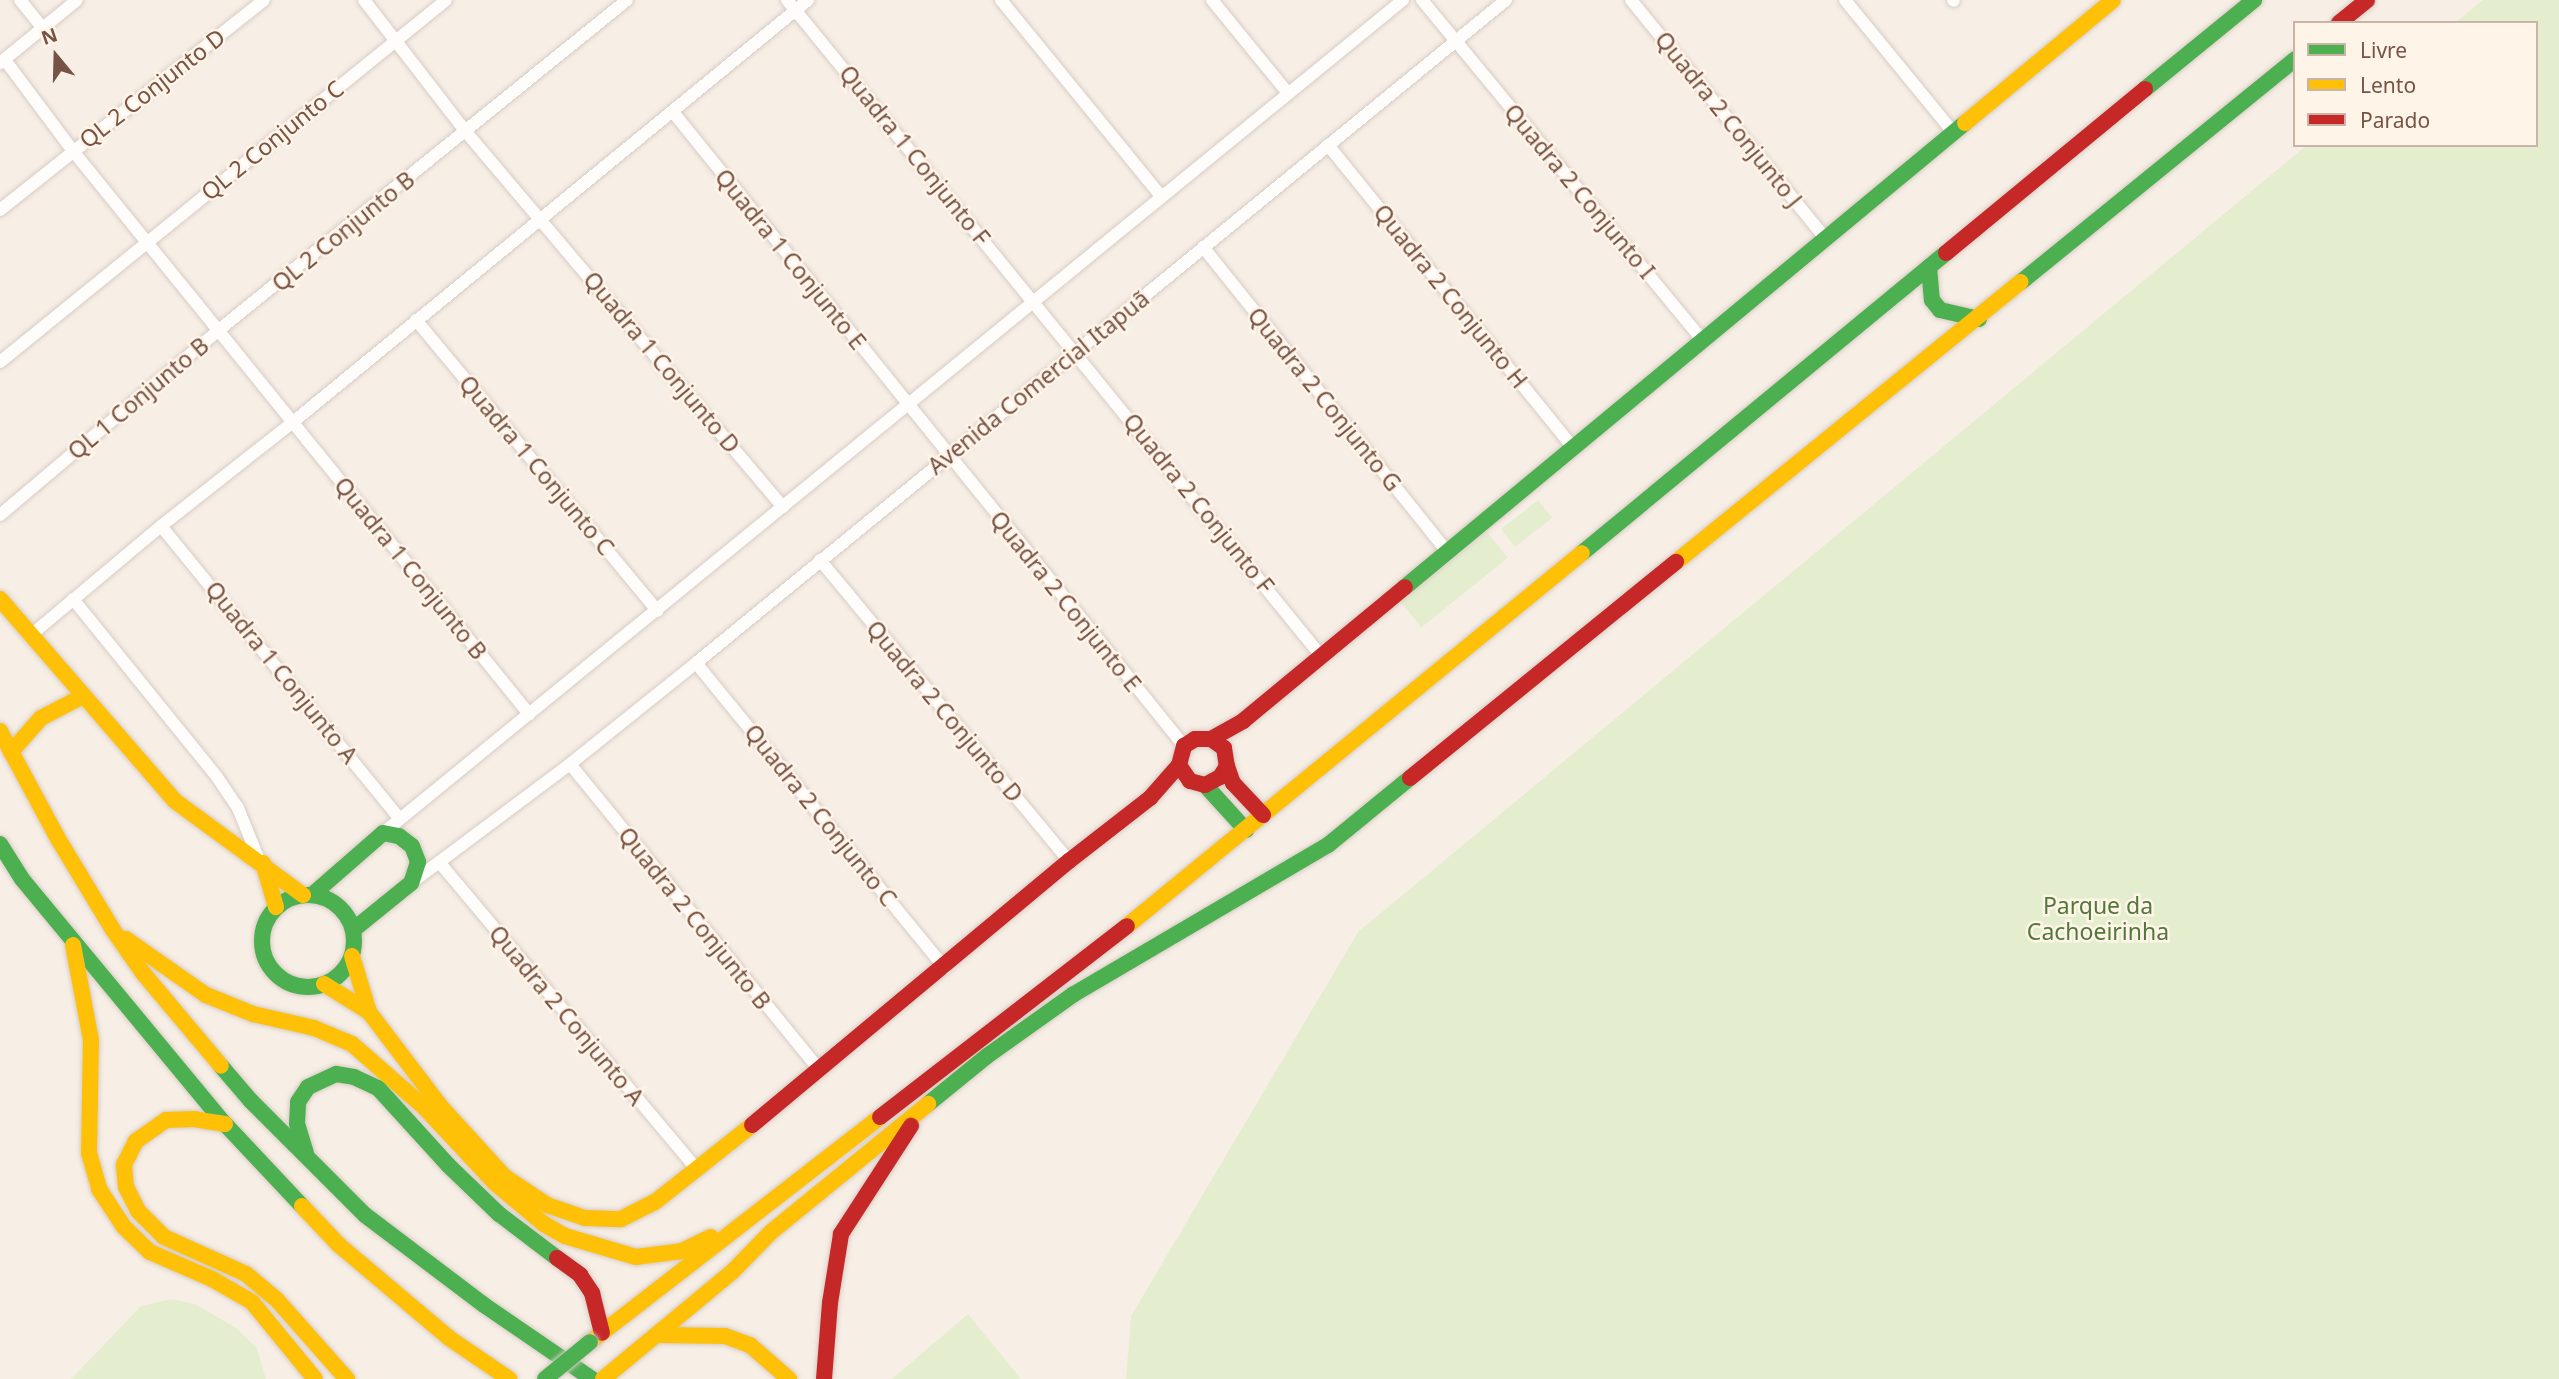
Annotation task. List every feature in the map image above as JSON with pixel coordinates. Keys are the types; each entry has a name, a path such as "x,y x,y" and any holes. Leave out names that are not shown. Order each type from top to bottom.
{"main road":[{"path":"1217,744 2113,0"},
{"path":"2231,19 2236,0"},
{"path":"545,1379 641,1301 757,1215 1246,830 2255,0"},
{"path":"2341,21 2367,0"},
{"path":"603,1379 733,1271 771,1233 926,1104 1074,994 1328,845 1979,319 2293,61"},
{"path":"1929,267 1932,300 1940,310 1951,315 1979,319"},
{"path":"0,599 175,801 226,841 308,895 330,900 345,912 353,930 352,956 369,1012 441,1107 505,1177 547,1205 585,1218 621,1219 655,1202 820,1071 1150,797 1179,765 1184,746 1195,739 1217,744"},
{"path":"11,752 41,718 83,696"},
{"path":"0,731 57,837 113,930 143,973 251,1101 365,1215 484,1305 592,1379"},
{"path":"1217,744 1233,783 1263,815"},
{"path":"1179,765 1246,830"},
{"path":"1150,797 1220,776 1227,766"},
{"path":"353,930 411,883 418,862 412,846 399,836 383,833 308,895 276,907 264,931 265,957 274,972 289,983 324,984 369,1012"},
{"path":"0,844 22,879 71,940 225,1124 339,1245 449,1338 509,1379"},
{"path":"261,862 276,907"},
{"path":"113,930 206,995 253,1014 314,1028 352,1044 425,1108 495,1182 544,1224 565,1236 636,1257 682,1251 757,1215"},
{"path":"71,940 83,989 91,1040 89,1153 99,1189 124,1227 150,1252 212,1279 252,1302 315,1379"},
{"path":"324,984 346,968 352,956"},
{"path":"307,1156 297,1124 298,1102 308,1087 336,1074 354,1077 379,1088 448,1165 499,1214 580,1275 593,1293 596,1338"},
{"path":"824,1379 830,1303 841,1234 926,1104"},
{"path":"225,1124 195,1119 166,1120 136,1141 124,1166 126,1187 138,1211 164,1237 246,1274 277,1300 347,1379"},
{"path":"658,1335 725,1336 750,1345 789,1379"}],"street":[{"path":"20,0 42,27"},
{"path":"2,61 76,0"},
{"name":"QL 2 Conjunto D","path":"0,210 264,0"},
{"name":"Quadra 1 Conjunto D","path":"364,0 466,132 783,507"},
{"name":"QL 2 Conjunto C","path":"0,362 148,239 446,0"},
{"name":"QL 2 Conjunto B","path":"220,329 627,0"},
{"path":"31,635 161,526 293,422 673,112 792,5 808,0"},
{"path":"1000,0 1161,196"},
{"path":"1212,0 1287,92"},
{"path":"383,833 909,405 1287,92 1403,0"},
{"name":"Quadra 2 Conjunto I","path":"1422,0 1703,341"},
{"name":"Avenida Comercial Itapuã","path":"411,883 570,764 696,663 1506,0"},
{"name":"Quadra 2 Conjunto J","path":"1631,0 1826,239"},
{"path":"1845,0 1953,132"},
{"name":"Quadra 1 Conjunto F","path":"792,5 1076,351"},
{"name":"QL 1 Conjunto B","path":"0,515 220,329 2,61"},
{"name":"Quadra 1 Conjunto E","path":"673,112 947,456"},
{"name":"Quadra 2 Conjunto H","path":"1328,145 1573,448"},
{"name":"Quadra 2 Conjunto G","path":"1203,247 1447,552"},
{"name":"Quadra 1 Conjunto C","path":"416,320 657,611"},
{"name":"Quadra 1 Conjunto B","path":"220,329 529,714"},
{"name":"Quadra 2 Conjunto F","path":"1076,351 1321,656"},
{"name":"Quadra 2 Conjunto E","path":"947,456 1184,746"},
{"name":"Quadra 1 Conjunto A","path":"161,526 400,819"},
{"name":"Quadra 2 Conjunto D","path":"820,560 1069,862"},
{"path":"73,599 217,777 238,808 261,862"},
{"name":"Quadra 2 Conjunto C","path":"696,663 945,968"},
{"name":"Quadra 2 Conjunto B","path":"570,764 820,1071"},
{"name":"Quadra 2 Conjunto A","path":"439,862 696,1168"}],"green space":[{"name":"Parque da Cachoeirinha","path":"2483,0 2559,0 2559,1379 1126,1379 1131,1316 1358,932 2305,147 2538,147 2538,21 2457,21"},
{"path":"1538,500 1552,518 1515,547 1501,529"},
{"path":"1487,532 1508,558 1422,628 1401,602"},
{"path":"171,1299 195,1304 236,1328 257,1348 266,1379 71,1379 141,1306"},
{"path":"968,1314 1021,1379 892,1379"}],"traffic: fast":[{"path":"2145,89 2254,0"},
{"path":"2021,282 2293,61"},
{"path":"1405,587 1965,123"},
{"path":"1582,553 1946,253"},
{"path":"1929,267 1932,300 1940,310 1979,319"},
{"path":"928,1104 987,1056 1074,994 1328,845 1410,778"},
{"path":"1205,785 1246,830"},
{"path":"312,895 383,833 399,836 412,846 418,862 411,883 353,930"},
{"path":"0,844 22,879 225,1124 302,1206"},
{"path":"308,895 325,899 340,909 350,924 354,941 350,958 340,973 325,983 308,987 291,983 276,973 266,958 262,941 266,924 276,909 291,899 308,895"},
{"path":"221,1066 251,1101 365,1215 484,1305 592,1379"},
{"path":"306,1153 297,1124 298,1102 308,1087 336,1074 354,1077 378,1088 448,1165 499,1214 557,1258"},
{"path":"545,1379 590,1342"}],"traffic: slow":[{"path":"1965,123 2113,0"},
{"path":"1676,562 2021,282"},
{"path":"1127,926 1582,553"},
{"path":"0,599 175,801 303,895"},
{"path":"11,752 41,718 83,696"},
{"path":"0,731 57,837 113,930 143,973 221,1066"},
{"path":"263,863 276,907"},
{"path":"126,939 206,995 253,1014 314,1028 352,1044 425,1108 495,1183 544,1224 565,1236 636,1257 682,1251 711,1237"},
{"path":"73,945 91,1040 89,1153 99,1189 124,1227 150,1252 212,1279 252,1302 315,1379"},
{"path":"352,956 369,1012 441,1107 505,1177 547,1205 585,1218 621,1219 655,1202 752,1125"},
{"path":"324,984 369,1012"},
{"path":"603,1379 733,1271 771,1232 928,1104"},
{"path":"590,1342 880,1117"},
{"path":"225,1124 195,1119 166,1120 136,1141 124,1165 126,1187 138,1211 164,1237 246,1274 277,1300 347,1379"},
{"path":"302,1206 339,1245 449,1338 509,1379"},
{"path":"658,1335 725,1336 750,1345 789,1379"}],"traffic: jam":[{"path":"2341,21 2367,0"},
{"path":"1946,253 2145,89"},
{"path":"1410,778 1676,562"},
{"path":"1211,739 1224,748 1227,766 1220,777 1205,785 1190,781 1179,765 1184,746 1195,739 1211,739 1243,721 1405,587"},
{"path":"752,1125 1069,861 1150,798 1179,765"},
{"path":"1227,766 1233,783 1263,815"},
{"path":"880,1117 1127,926"},
{"path":"824,1379 830,1303 841,1234 911,1126"},
{"path":"557,1258 580,1275 592,1293 602,1333"}]}
